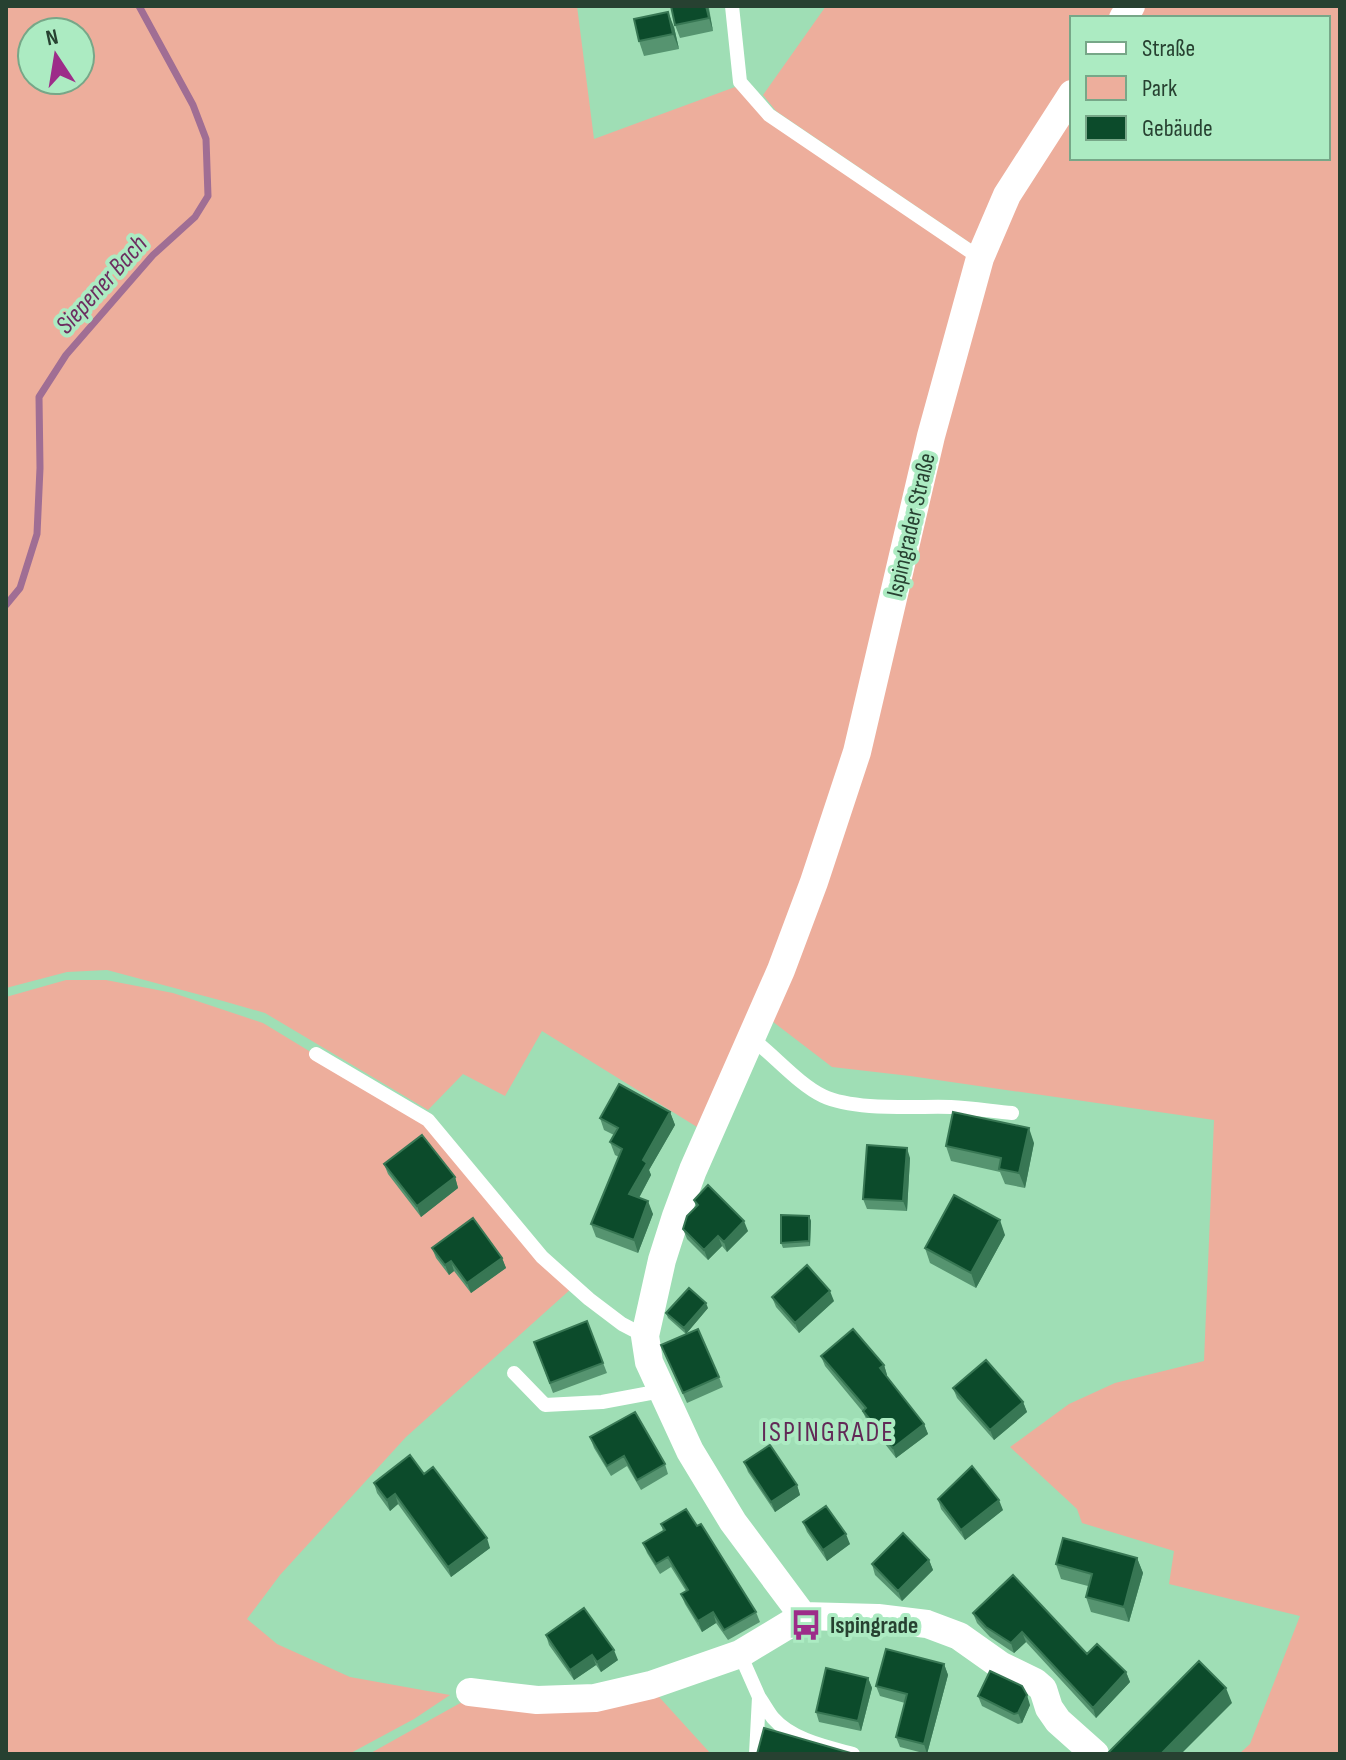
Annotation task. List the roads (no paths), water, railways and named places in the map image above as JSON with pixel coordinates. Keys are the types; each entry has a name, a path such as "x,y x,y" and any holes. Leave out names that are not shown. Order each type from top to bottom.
{"street":[{"name":"Ispingrader Straße","path":"751,1038 814,882 857,752 931,436 980,258 1007,195 1070,97"},
{"path":"751,1038 676,1216 662,1260 645,1336 649,1362 690,1451 733,1522 803,1616"},
{"path":"470,1692 537,1700 595,1698 651,1685 740,1654 803,1616 878,1618 927,1624 959,1636 1000,1665 1035,1682 1043,1689 1049,1708 1058,1721 1095,1754"}],"lane":[{"path":"732,6 740,82 757,104 980,258"},
{"path":"751,1038 809,1088 834,1100 1012,1113"},
{"path":"316,1054 428,1120 562,1277 622,1324 645,1336"},
{"path":"514,1373 545,1405 602,1402 661,1391"},
{"path":"740,1654 759,1697 785,1729 831,1749 853,1754"},
{"path":"756,1754 759,1697"}],"waterway":[{"name":"Siepener Bach","path":"6,605 20,588 37,534 39,397 66,355 153,255 195,217 208,196 206,139 193,105 139,6"}],"place":[{"name":"Ispingrade","path":"806,1625"}],"district":[{"name":"ISPINGRADE","path":"828,1432"}]}
